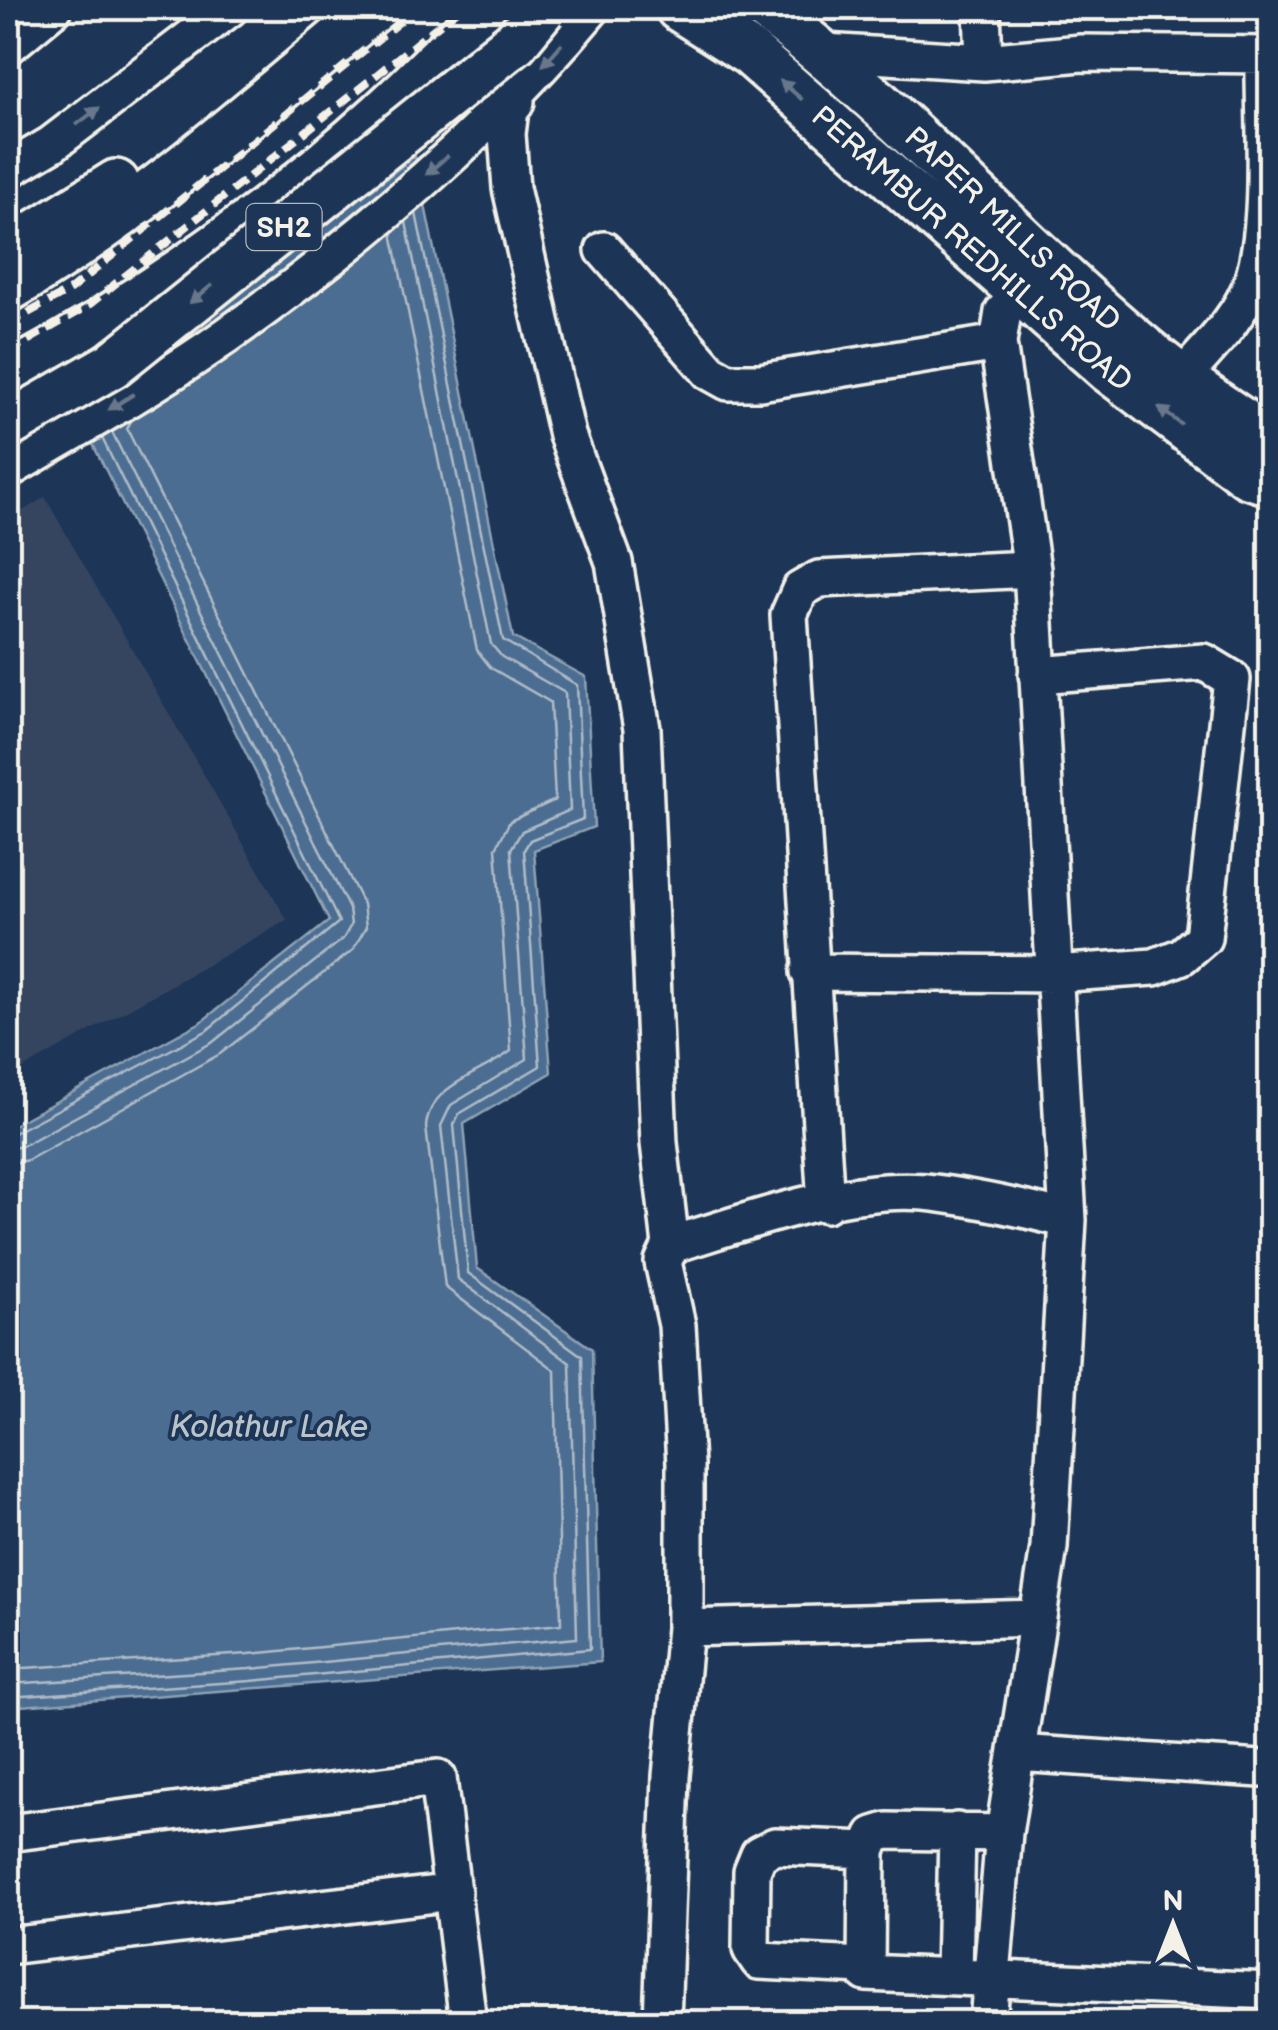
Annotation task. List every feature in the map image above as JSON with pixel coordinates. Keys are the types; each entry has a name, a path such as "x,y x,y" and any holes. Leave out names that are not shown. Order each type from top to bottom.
{"main road":[{"path":"8,251 251,92 350,8"},
{"path":"8,289 72,251 266,101 375,8"},
{"path":"8,376 101,325 317,170 414,82 487,8"},
{"name":"SH2","path":"8,425 112,365 515,42 544,8"},
{"name":"PERAMBUR REDHILLS ROAD","path":"679,8 750,54 1108,369 1248,475 1270,482"},
{"name":"PAPER MILLS ROAD","path":"765,8 824,52 1044,260 1182,379 1270,440"},
{"path":"414,82 511,102"}],"street":[{"path":"8,46 54,8"},
{"path":"8,170 52,144 230,8"},
{"path":"8,470 228,335 357,234 511,102 592,8"},
{"path":"982,8 984,62"},
{"path":"824,52 984,62 1081,53 1267,55 1261,236 1253,281 1228,323 1182,379"},
{"path":"511,102 506,134 511,188 568,435 614,562 642,730 658,1143 671,1245 663,1262 678,1324 685,1464 685,1628 671,1776 662,2022"},
{"path":"604,250 710,372 728,382 760,382 998,342"},
{"path":"988,2022 1004,1833 1049,1547 1068,1220 1032,569 998,342 1004,312 1022,293"},
{"path":"826,1204 789,614 800,590 819,579 1032,569"},
{"path":"810,972 1052,974 1154,967 1182,956 1203,938 1232,679 1204,662 1037,675"},
{"path":"671,1245 869,1194 922,1192 1068,1220"},
{"path":"685,1628 1038,1618"},
{"path":"1017,1753 1261,1769"},
{"path":"8,1833 438,1778 468,2022"},
{"path":"864,1966 867,1850 874,1835 887,1831 1004,1833"},
{"path":"954,1976 947,1903 957,1831"},
{"path":"867,1850 775,1846 759,1854 752,1871 751,1950 759,1961 864,1966 876,1976 993,1976 1270,1991"},
{"path":"8,1946 453,1892"},
{"path":"947,1903 999,1904"}],"shaded area":[{"path":"45,497 287,920 8,1077 8,520"}],"water":[{"name":"Kolathur Lake","path":"415,156 513,637 586,677 594,827 534,850 551,1073 464,1124 477,1268 592,1349 600,1662 8,1707 8,1128 201,1022 329,921 78,414"}],"railway":[{"path":"8,324 70,290 416,8"},
{"path":"8,352 85,308 460,8"}]}
